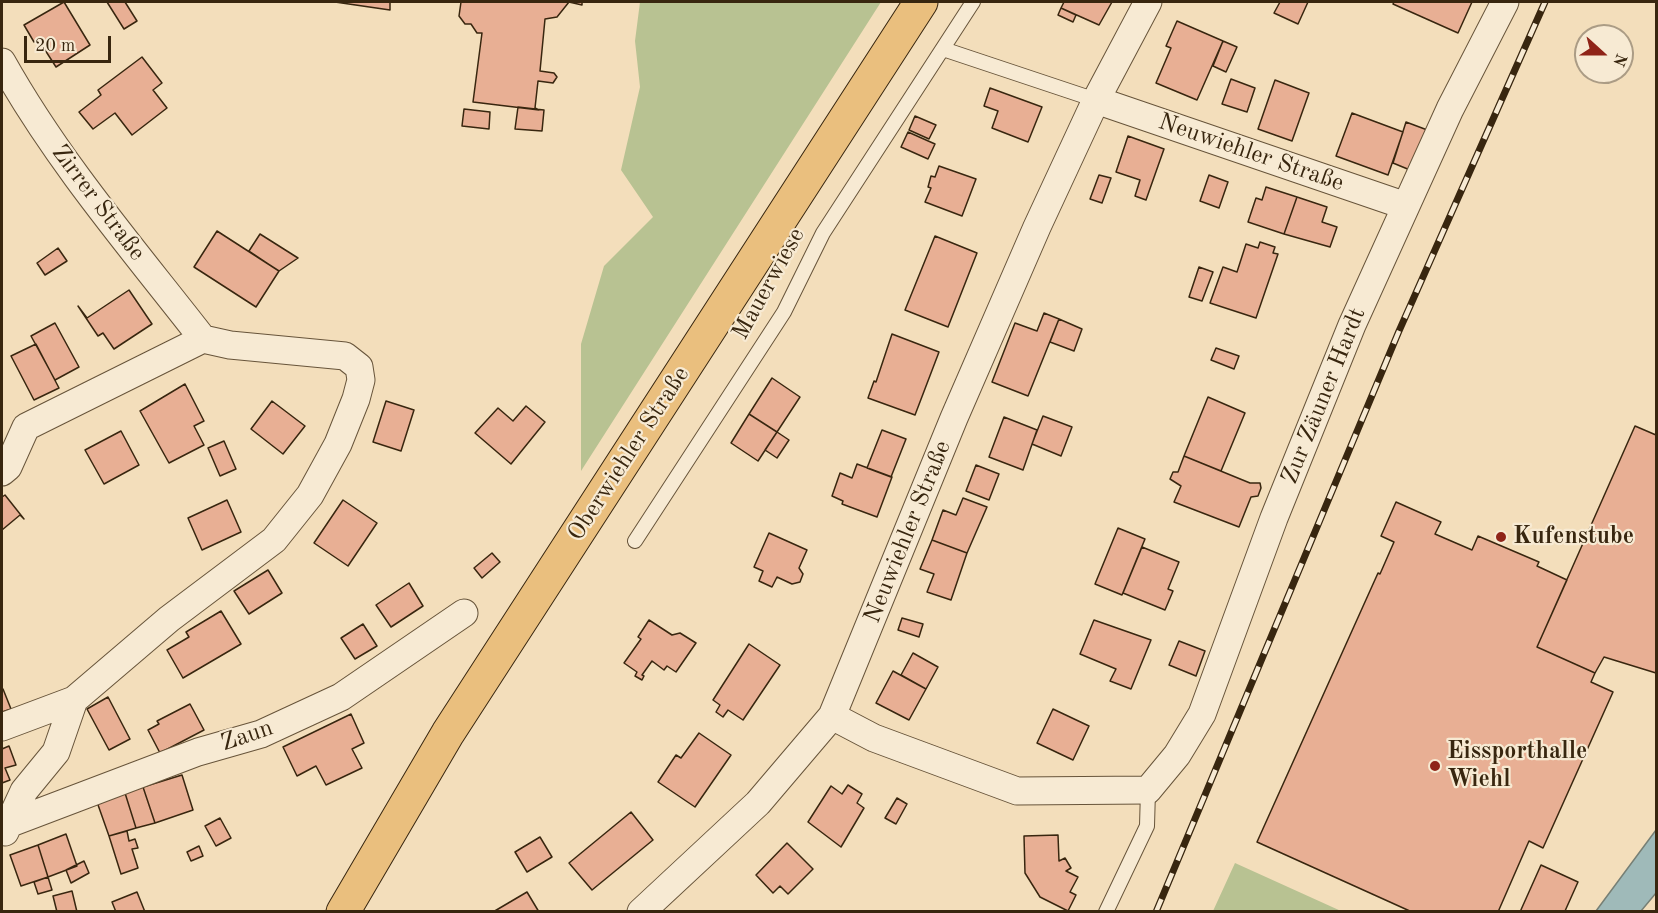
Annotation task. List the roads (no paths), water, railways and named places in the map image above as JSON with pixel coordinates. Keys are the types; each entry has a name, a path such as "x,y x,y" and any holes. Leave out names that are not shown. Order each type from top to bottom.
{"main road":[{"name":"Oberwiehler Straße","path":"343,912 448,733 921,2"}],"street":[{"name":"Neuwiehler Straße","path":"641,912 758,803 832,716 954,417 1037,227 1096,100 1148,2"},
{"name":"Zur Zäuner Hardt","path":"1148,790 1177,755 1202,714 1274,518 1352,325 1450,109 1505,2"},
{"name":"Zirrer Straße","path":"2,62 32,115 65,161 203,339"},
{"name":"Neuwiehler Straße","path":"1096,100 1406,206"},
{"path":"2,472 8,467 26,428 203,339 230,345 345,356 359,368 360,380 356,399 338,444 310,495 274,540 170,619 74,700 2,727"},
{"name":"Zaun","path":"6,831 198,752 271,729 341,697 465,613"},
{"name":"Zaun","path":"6,831 24,791 56,752 74,700"},
{"path":"832,716 874,738 1017,791 1148,790"}],"lane":[{"name":"Mauerwiese","path":"635,541 784,312 822,233 973,2"},
{"path":"943,49 1096,100"},
{"path":"1106,912 1147,826 1148,790"}],"water":[{"path":"1656,830 1656,893 1641,911 1596,911"}],"railway":[{"path":"1156,912 1399,331 1545,2"}],"place":[{"name":"Kufenstube","path":"1501,537"},
{"name":"Eissporthalle Wiehl","path":"1435,766"}]}
